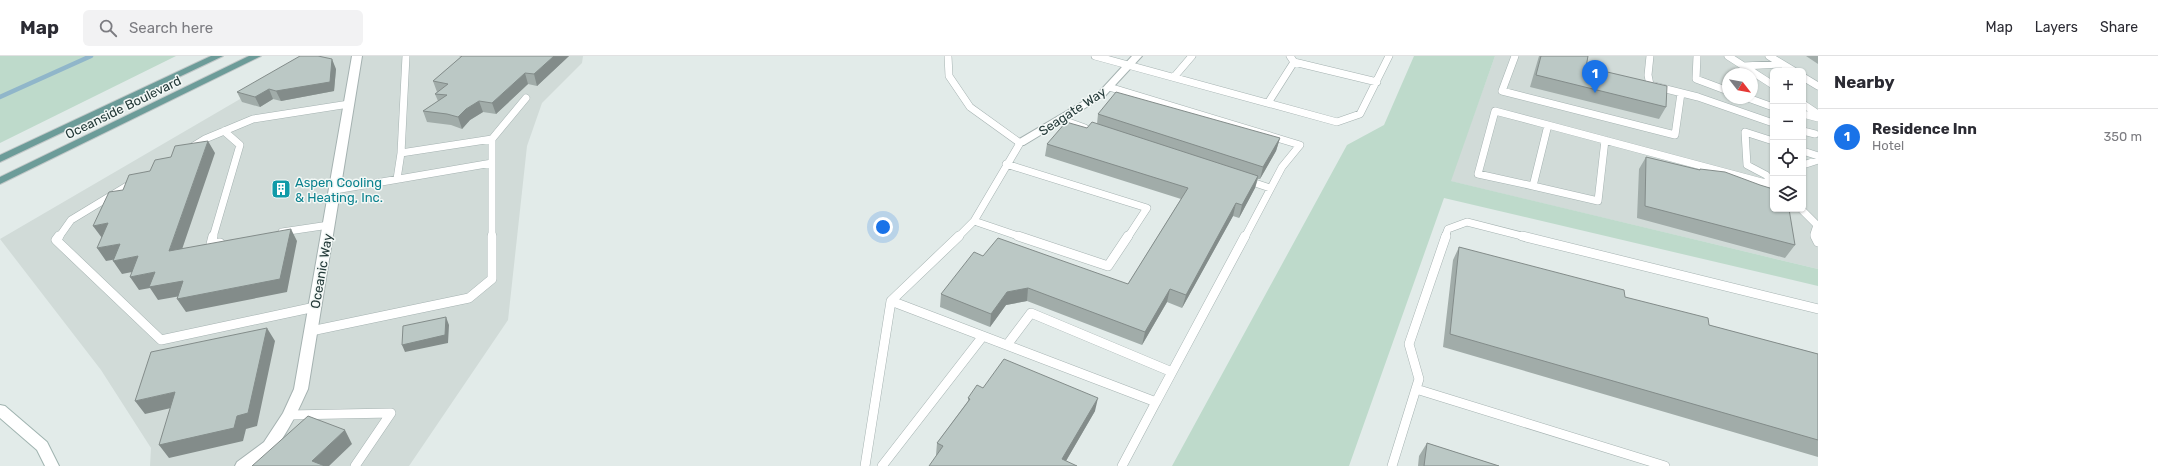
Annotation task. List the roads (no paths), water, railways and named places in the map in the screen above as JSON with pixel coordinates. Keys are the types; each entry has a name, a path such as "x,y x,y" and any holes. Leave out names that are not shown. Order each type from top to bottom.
{"main road":[{"name":"Oceanside Boulevard","path":"0,159 218,56"},
{"name":"Oceanside Boulevard","path":"0,181 256,56"}],"street":[{"name":"Oceanic Way","path":"242,466 268,446 289,415 301,389 357,56"},
{"name":"Seagate Way","path":"1020,143 1102,94 1137,56"},
{"path":"0,410 42,446 52,466"}],"lane":[{"path":"397,179 401,153 406,56"},
{"path":"865,466 891,301 974,222 1006,164 1020,143 970,107 949,76 948,56"},
{"path":"1095,56 1336,122 1360,114 1389,56"},
{"path":"1174,77 1192,56"},
{"path":"1515,56 1502,91 1675,135 1681,92"},
{"path":"1650,56 1648,75 1650,84 1681,92 1770,122"},
{"path":"1697,56 1696,79 1722,89"},
{"path":"1728,56 1770,83"},
{"path":"1769,56 1789,68"},
{"path":"1268,103 1292,59 1377,82"},
{"path":"1744,66 1782,64"},
{"path":"1806,79 1818,86"},
{"path":"1109,87 1300,145 1282,167 1270,188 1122,466"},
{"path":"311,331 469,298 492,279 492,139 526,98"},
{"path":"1758,102 1770,106"},
{"path":"185,151 205,139 253,119 349,104"},
{"path":"1806,106 1818,114"},
{"path":"1605,140 1598,201 1478,174 1495,111 1770,182"},
{"path":"1806,115 1818,118"},
{"path":"1060,119 1090,129"},
{"path":"1534,186 1548,125"},
{"path":"224,131 240,146 211,244 226,242"},
{"path":"1769,174 1748,165 1745,132 1770,140"},
{"path":"1806,132 1817,134"},
{"path":"401,153 492,139"},
{"path":"1806,152 1818,156"},
{"path":"1806,164 1818,160"},
{"path":"335,190 492,163"},
{"path":"974,222 1108,266 1147,208 1006,164"},
{"path":"1240,178 1270,188"},
{"path":"138,180 71,220 56,240 161,340 315,307"},
{"path":"1804,212 1817,225 1814,234 1818,242"},
{"path":"1392,466 1419,379 1409,344 1448,229 1467,222 1818,309"},
{"path":"274,234 329,225"},
{"path":"891,301 1156,402"},
{"path":"1006,345 1030,312 1172,372"},
{"path":"882,466 983,336"},
{"path":"1416,389 1665,466"},
{"path":"289,415 391,413 355,466"}],"waterway":[{"path":"0,97 91,56"}],"place":[{"name":"Residence Inn","path":"1595,93"},
{"name":"Aspen Cooling & Heating, Inc.","path":"281,189"}]}
